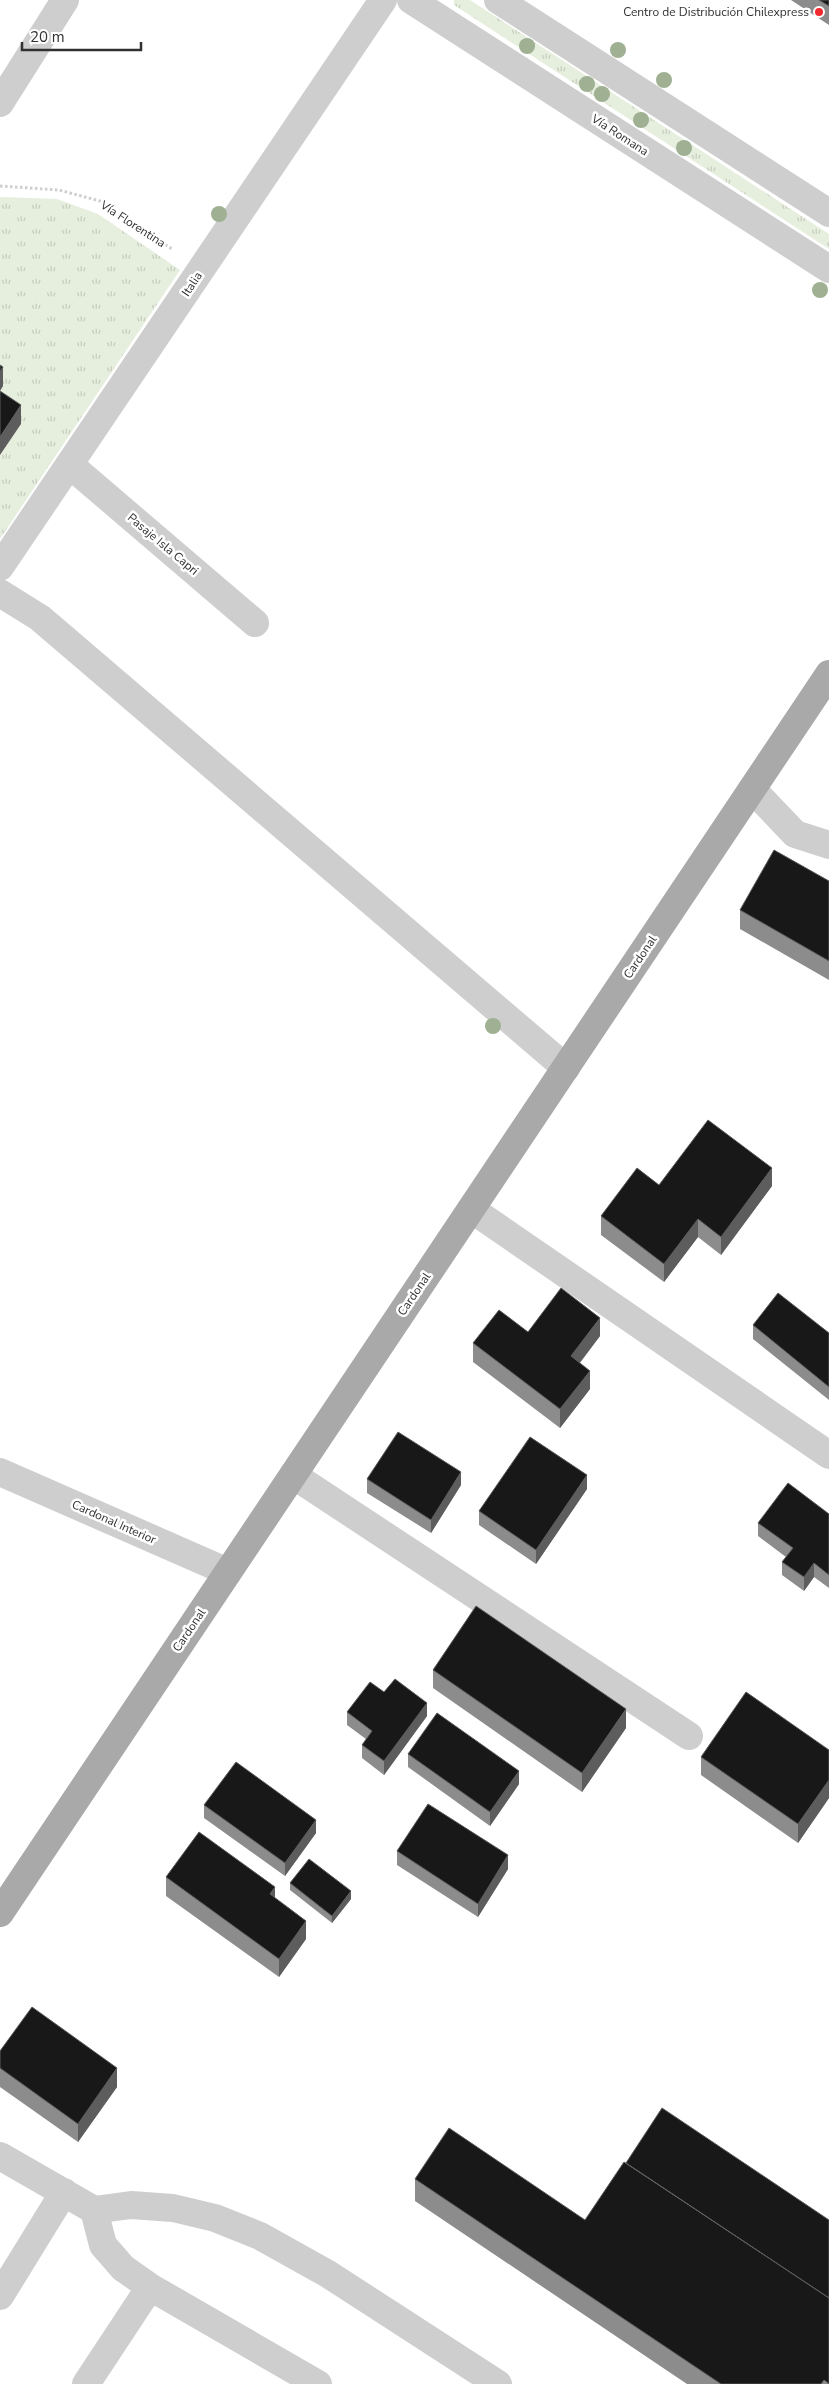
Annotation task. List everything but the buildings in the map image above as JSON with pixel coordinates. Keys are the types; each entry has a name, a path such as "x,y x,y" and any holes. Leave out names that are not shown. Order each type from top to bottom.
{"main road":[{"name":"Cardonal","path":"0,1913 829,674"}],"street":[{"path":"0,102 64,0"},
{"name":"Italia","path":"0,567 384,0"},
{"name":"Vía Romana","path":"412,0 829,269"},
{"path":"498,0 829,213"},
{"name":"Pasaje Isla Capri","path":"70,464 255,622"},
{"path":"0,593 40,618 566,1068"},
{"path":"752,790 796,834 829,845"},
{"path":"471,1209 829,1455"},
{"name":"Cardonal Interior","path":"0,1472 228,1572"},
{"path":"293,1475 689,1736"},
{"path":"0,2156 94,2210 131,2205 173,2208 215,2218 260,2236 328,2274 498,2384"},
{"path":"0,2296 64,2192"},
{"path":"94,2210 103,2244 123,2268 150,2287 318,2384"},
{"path":"86,2384 150,2287"}],"path":[{"name":"Vía Florentina","path":"0,186 59,190 100,201 202,269"}],"green space":[{"path":"454,0 470,0 829,234 829,249 454,5"},
{"path":"0,197 57,199 98,214 180,270 0,539"}],"place":[{"name":"Centro de Distribución Chilexpress","path":"819,12"}]}
